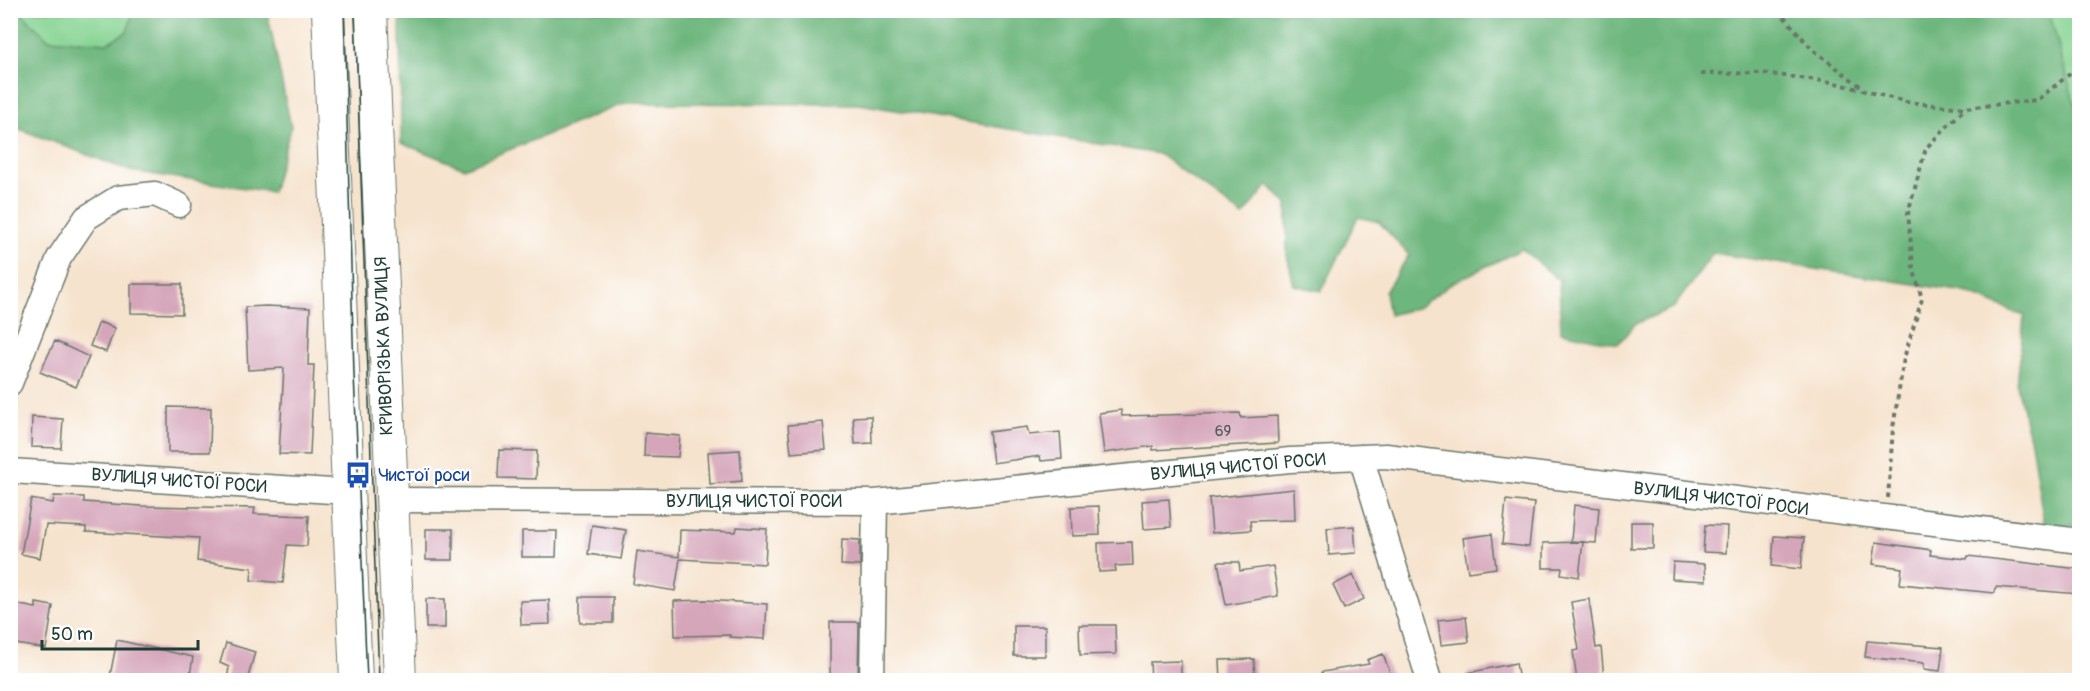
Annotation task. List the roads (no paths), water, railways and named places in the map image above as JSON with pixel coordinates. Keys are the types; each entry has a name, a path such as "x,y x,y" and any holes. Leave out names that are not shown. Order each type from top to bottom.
{"main road":[{"path":"328,10 356,681"},
{"name":"КРИВОРІЗЬКА ВУЛИЦЯ","path":"370,10 400,681"}],"street":[{"path":"10,383 59,258 86,218 118,198 155,194 179,205"},
{"name":"ВУЛИЦЯ ЧИСТОЇ РОСИ","path":"393,500 875,502 1290,460 1386,456 2079,541"},
{"path":"1361,457 1428,681"},
{"name":"ВУЛИЦЯ ЧИСТОЇ РОСИ","path":"10,471 348,492"},
{"path":"872,681 875,502"}],"tram line":[{"path":"344,10 354,374 367,680"},
{"path":"355,10 379,680"}],"place":[{"name":"Чистої роси","path":"358,475"}]}
